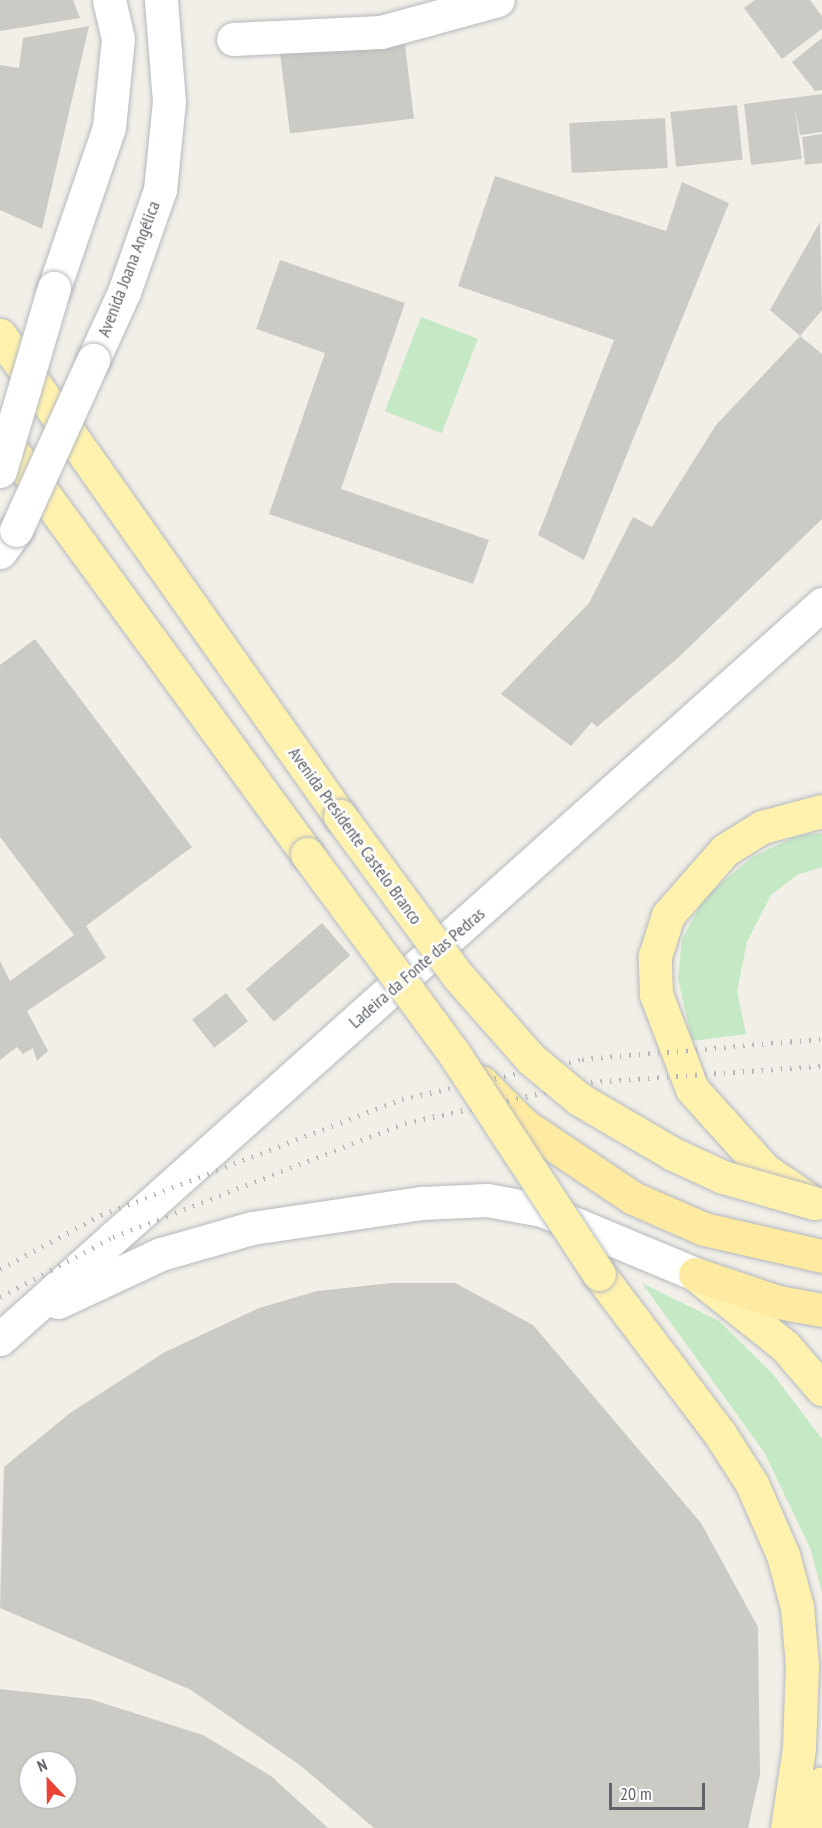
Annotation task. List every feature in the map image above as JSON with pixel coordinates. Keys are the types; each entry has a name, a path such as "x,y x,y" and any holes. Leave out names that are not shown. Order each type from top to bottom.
{"highway":[{"path":"455,1055 524,1125 633,1198 704,1229 822,1256"},
{"path":"695,1274 778,1302 822,1310"}],"main road":[{"path":"0,471 54,288 109,127 118,39 109,0"},
{"name":"Avenida Joana Angélica","path":"8,541 124,292 160,190 169,102 161,0"},
{"path":"233,39 381,32 498,0"},
{"name":"Avenida Presidente Castelo Branco","path":"0,335 340,816 458,976 531,1059 579,1099 703,1168 765,1192 818,1203"},
{"path":"0,429 20,398"},
{"path":"0,434 455,1055 599,1274 720,1434 752,1484 783,1555 797,1606 802,1665 787,1828"},
{"name":"Ladeira da Fonte das Pedras","path":"3,1333 822,604"},
{"path":"818,1203 765,1170 692,1089 656,994 655,956 668,915 725,850 762,827 822,811"},
{"name":"Ladeira da Fonte das Pedras","path":"3,1333 91,1284 161,1254 252,1228 422,1203 487,1200 542,1210 695,1274"},
{"path":"695,1274 785,1346 822,1389"},
{"path":"804,1828 822,1783"}],"green space":[{"path":"421,317 478,339 442,433 385,411"},
{"path":"822,833 822,867 797,875 771,895 747,942 737,991 746,1034 692,1041 678,978 682,940 703,899 752,857 799,835"},
{"path":"642,1283 719,1321 772,1373 822,1439 822,1593 811,1550 764,1452"}],"building":[{"path":"0,0 73,0 80,18 0,31"},
{"path":"755,0 810,0 822,16 822,29 782,59 744,8"},
{"path":"89,26 42,229 0,210 0,65 19,68 23,38"},
{"path":"404,37 414,118 290,134 280,52"},
{"path":"822,38 822,90 815,91 792,62"},
{"path":"822,94 822,132 800,135 795,109 802,159 751,165 744,104"},
{"path":"737,105 743,160 676,167 670,112"},
{"path":"665,118 668,168 572,173 569,123"},
{"path":"822,134 822,163 805,165 802,137"},
{"path":"495,176 666,231 682,182 729,203 584,560 538,535 614,340 458,286"},
{"path":"820,222 822,310 800,336 770,310"},
{"path":"280,260 405,303 341,489 489,540 473,584 269,514 325,353 256,329"},
{"path":"800,336 822,354 822,519 680,656 597,727 592,722 571,746 501,694 589,603 633,517 652,527 716,425"},
{"path":"35,639 192,847 86,926 106,958 27,1011 48,1051 37,1061 33,1048 23,1054 17,1047 0,1060 0,961 10,981 74,935 0,837 0,665"},
{"path":"322,923 350,955 274,1022 246,989"},
{"path":"226,993 248,1021 214,1048 192,1019"},
{"path":"392,1283 455,1283 533,1325 701,1523 758,1627 760,1775 748,1828 374,1828 301,1766 191,1690 0,1608 4,1467 70,1413 165,1352 259,1308 317,1291"},
{"path":"0,1689 90,1699 203,1735 271,1776 328,1828 0,1828"}],"railway":[{"path":"0,1269 101,1215 402,1099 582,1059 822,1039"},
{"path":"0,1297 113,1237 405,1123 591,1082 822,1066"}]}
